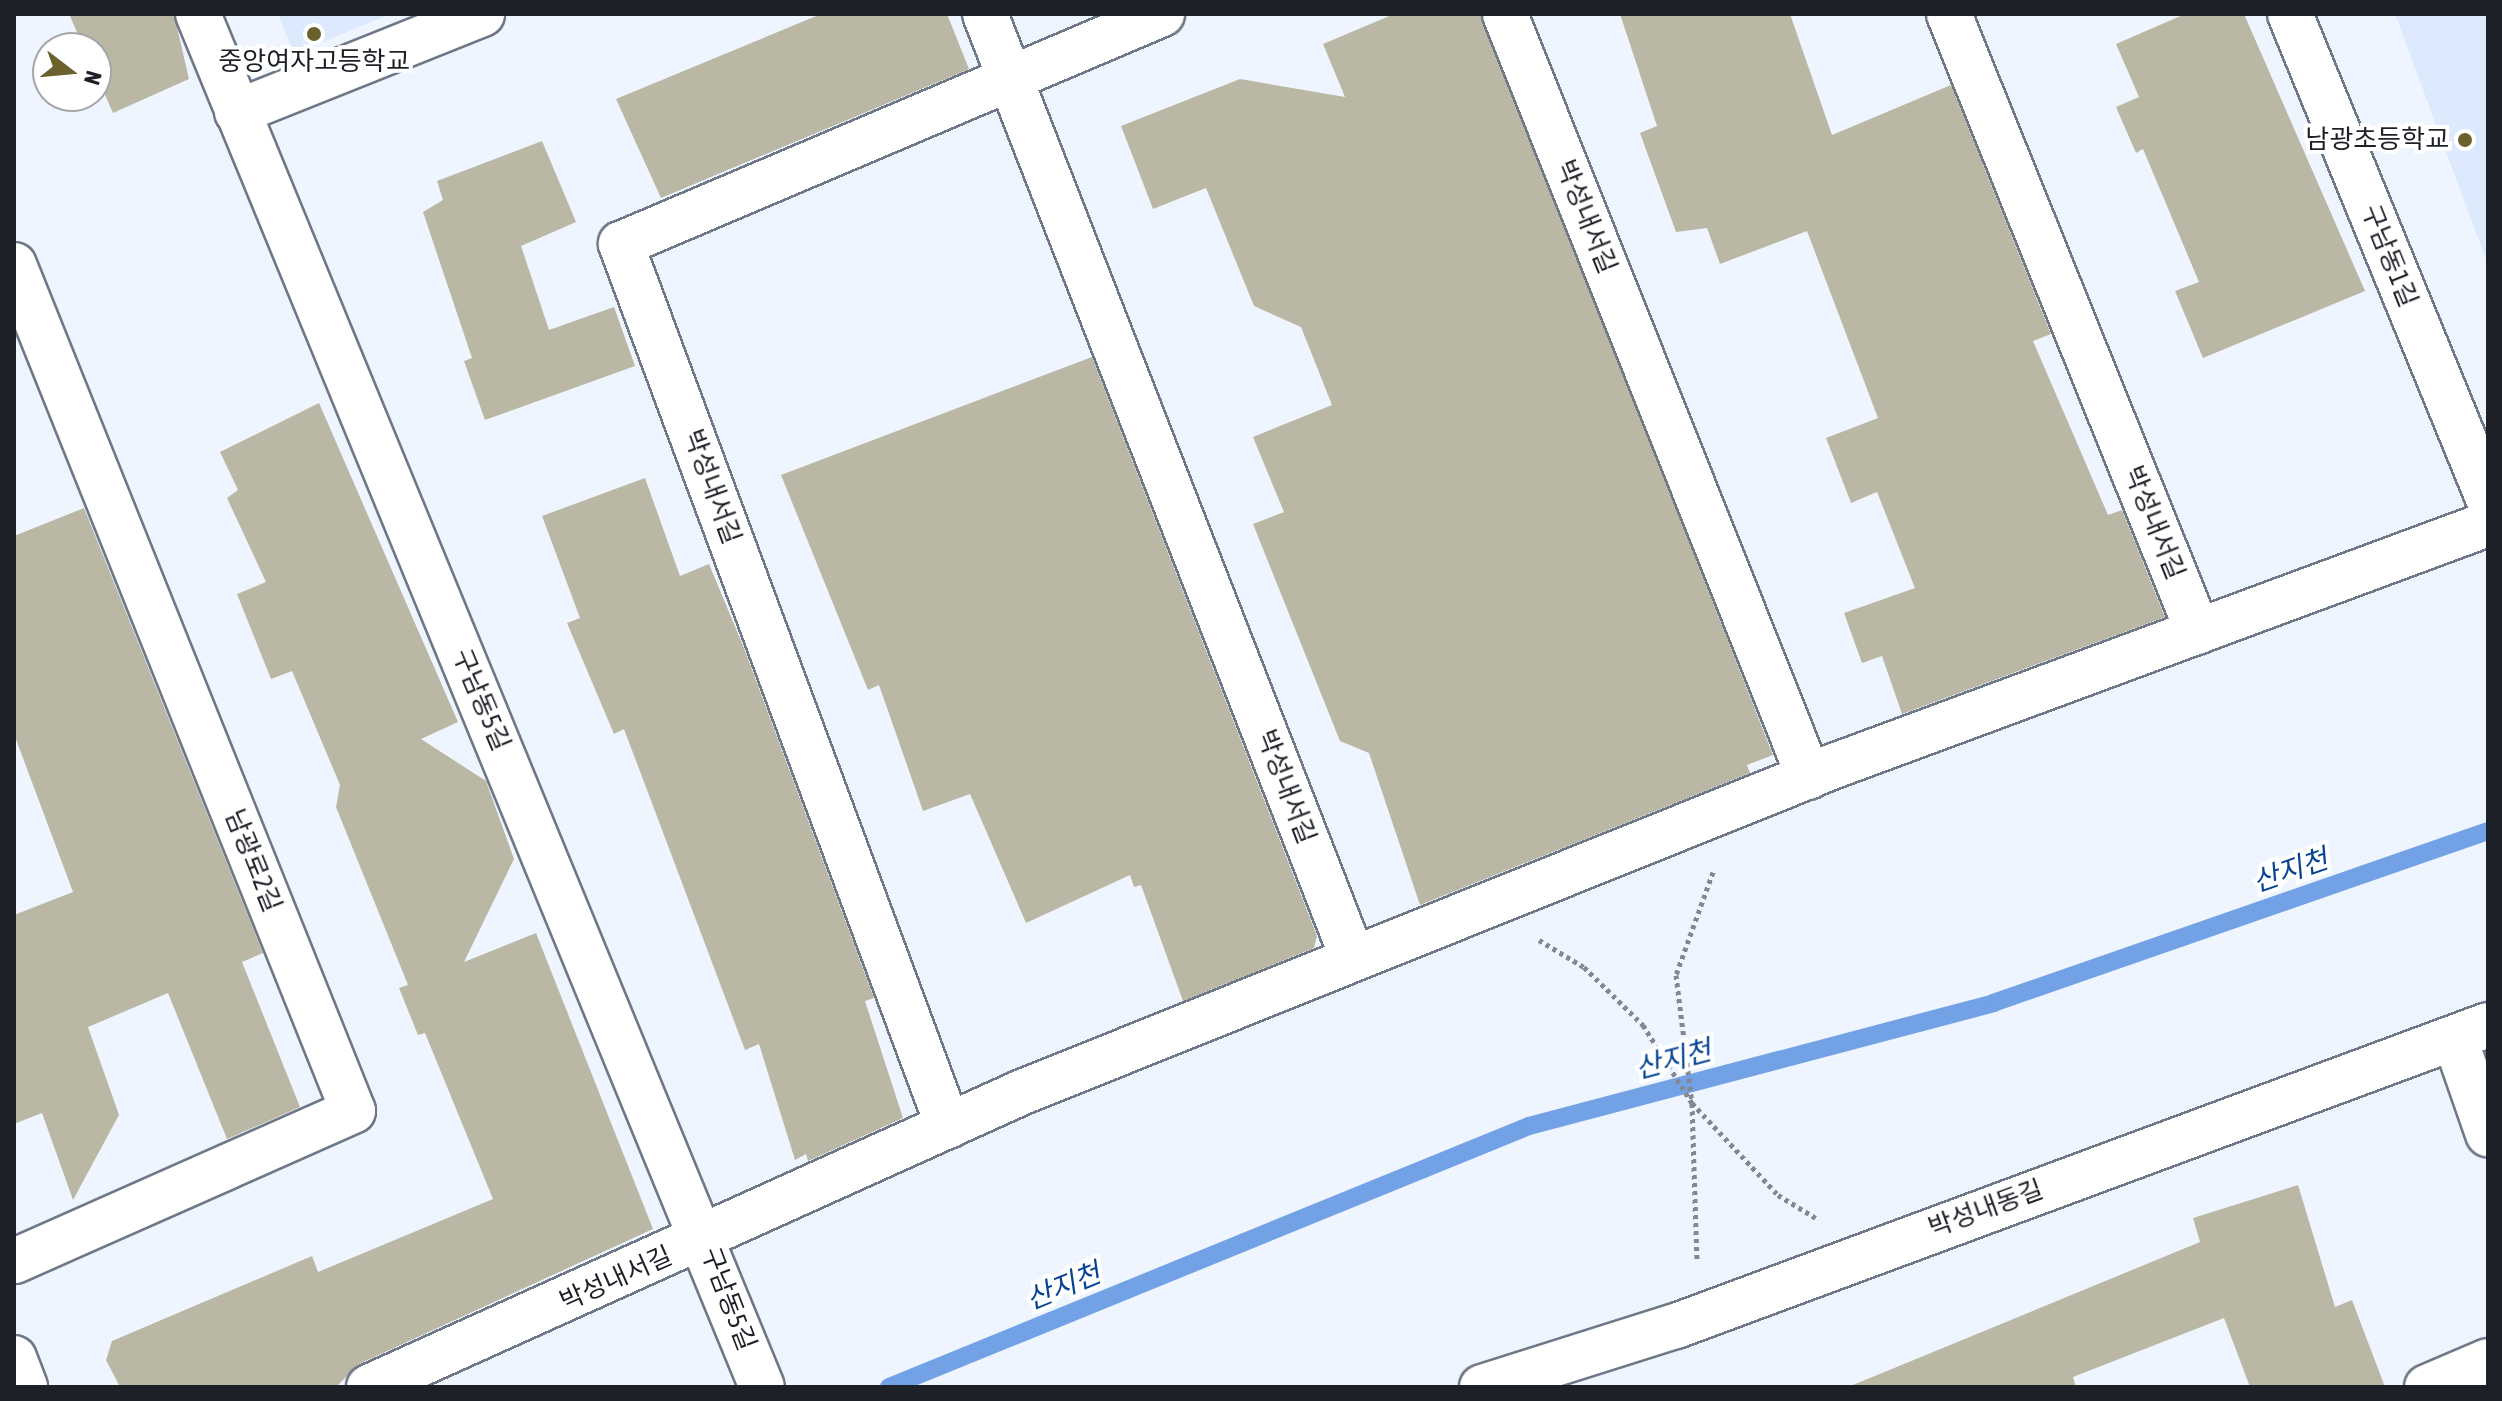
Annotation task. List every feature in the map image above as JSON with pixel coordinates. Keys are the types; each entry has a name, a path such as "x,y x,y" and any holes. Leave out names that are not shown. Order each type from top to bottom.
{"street":[{"name":"구남동5길","path":"198,14 705,1240 762,1387"},
{"path":"237,112 482,14"},
{"name":"박성내서길","path":"985,14 1353,959"},
{"name":"박성내서길","path":"948,1126 621,244 1162,14"},
{"name":"박성내서길","path":"1505,14 1809,777"},
{"name":"박성내서길","path":"1949,14 2198,632"},
{"name":"구남동1길","path":"2290,14 2488,498"},
{"name":"남광로2길","path":"14,265 353,1111 14,1261"},
{"name":"박성내서길","path":"369,1387 705,1240 948,1126 1353,959 1809,777 2488,524"},
{"path":"2472,1032 2488,1134"},
{"name":"박성내동길","path":"1482,1387 1676,1326 1873,1250 2472,1032"},
{"path":"14,1358 25,1387"},
{"path":"2427,1387 2488,1361"}],"path":[{"path":"1676,1326 1697,1277 1692,1103 1676,975 1693,913 1750,800"},
{"path":"1484,907 1584,967 1643,1025 1692,1103 1778,1195 1873,1250"}],"shaded area":[{"name":"중앙여자고등학교","path":"278,14 390,14 294,54"},
{"name":"남광초등학교","path":"2395,14 2488,14 2488,265"}],"building":[{"path":"69,14 174,14 189,79 113,113 112,32 77,32"},
{"path":"821,14 947,14 969,69 661,198 616,99"},
{"path":"1394,14 1481,14 1773,755 1747,765 1750,773 1420,905 1369,753 1340,741 1253,524 1284,512 1253,437 1332,405 1301,327 1254,306 1206,188 1153,209 1121,126 1240,79 1345,97 1323,44"},
{"path":"1620,14 1790,14 1832,135 1951,85 2051,334 2033,341 2108,515 2122,510 2165,617 1902,714 1882,656 1862,663 1844,613 1915,588 1877,492 1851,503 1826,438 1878,418 1807,231 1720,264 1707,228 1676,232 1640,133 1657,126"},
{"path":"2185,14 2244,14 2365,291 2203,358 2175,291 2199,282 2143,149 2136,153 2116,107 2139,97 2116,44"},
{"path":"542,141 576,222 521,246 549,330 614,307 635,366 485,420 464,361 472,358 423,212 443,200 437,181"},
{"path":"1092,357 1317,936 1314,948 1183,1001 1141,885 1134,887 1130,875 1026,923 970,794 923,811 879,685 868,690 781,475"},
{"path":"319,403 458,722 421,739 486,781 514,859 464,962 536,933 653,1229 359,1364 336,1387 120,1387 106,1360 112,1341 312,1256 318,1272 493,1199 425,1033 418,1035 399,988 408,985 336,807 340,785 292,671 271,679 237,594 266,582 227,498 238,490 220,452"},
{"path":"645,478 680,576 709,564 744,648 874,998 865,1001 903,1118 808,1161 806,1154 795,1160 759,1044 745,1050 624,729 614,734 567,623 580,618 542,516"},
{"path":"84,508 263,953 242,962 300,1107 227,1139 168,993 88,1027 119,1115 73,1200 42,1113 14,1124 14,915 73,892 14,734 14,536"},
{"path":"2298,1185 2335,1307 2352,1300 2385,1387 2250,1387 2224,1318 2073,1377 2076,1387 1848,1387 2200,1242 2193,1218"}],"waterway":[{"name":"산지천","path":"889,1387 1529,1126 1993,1003 2488,831"}],"place":[{"name":"중앙여자고등학교","path":"314,34"},
{"name":"남광초등학교","path":"2465,140"}]}
